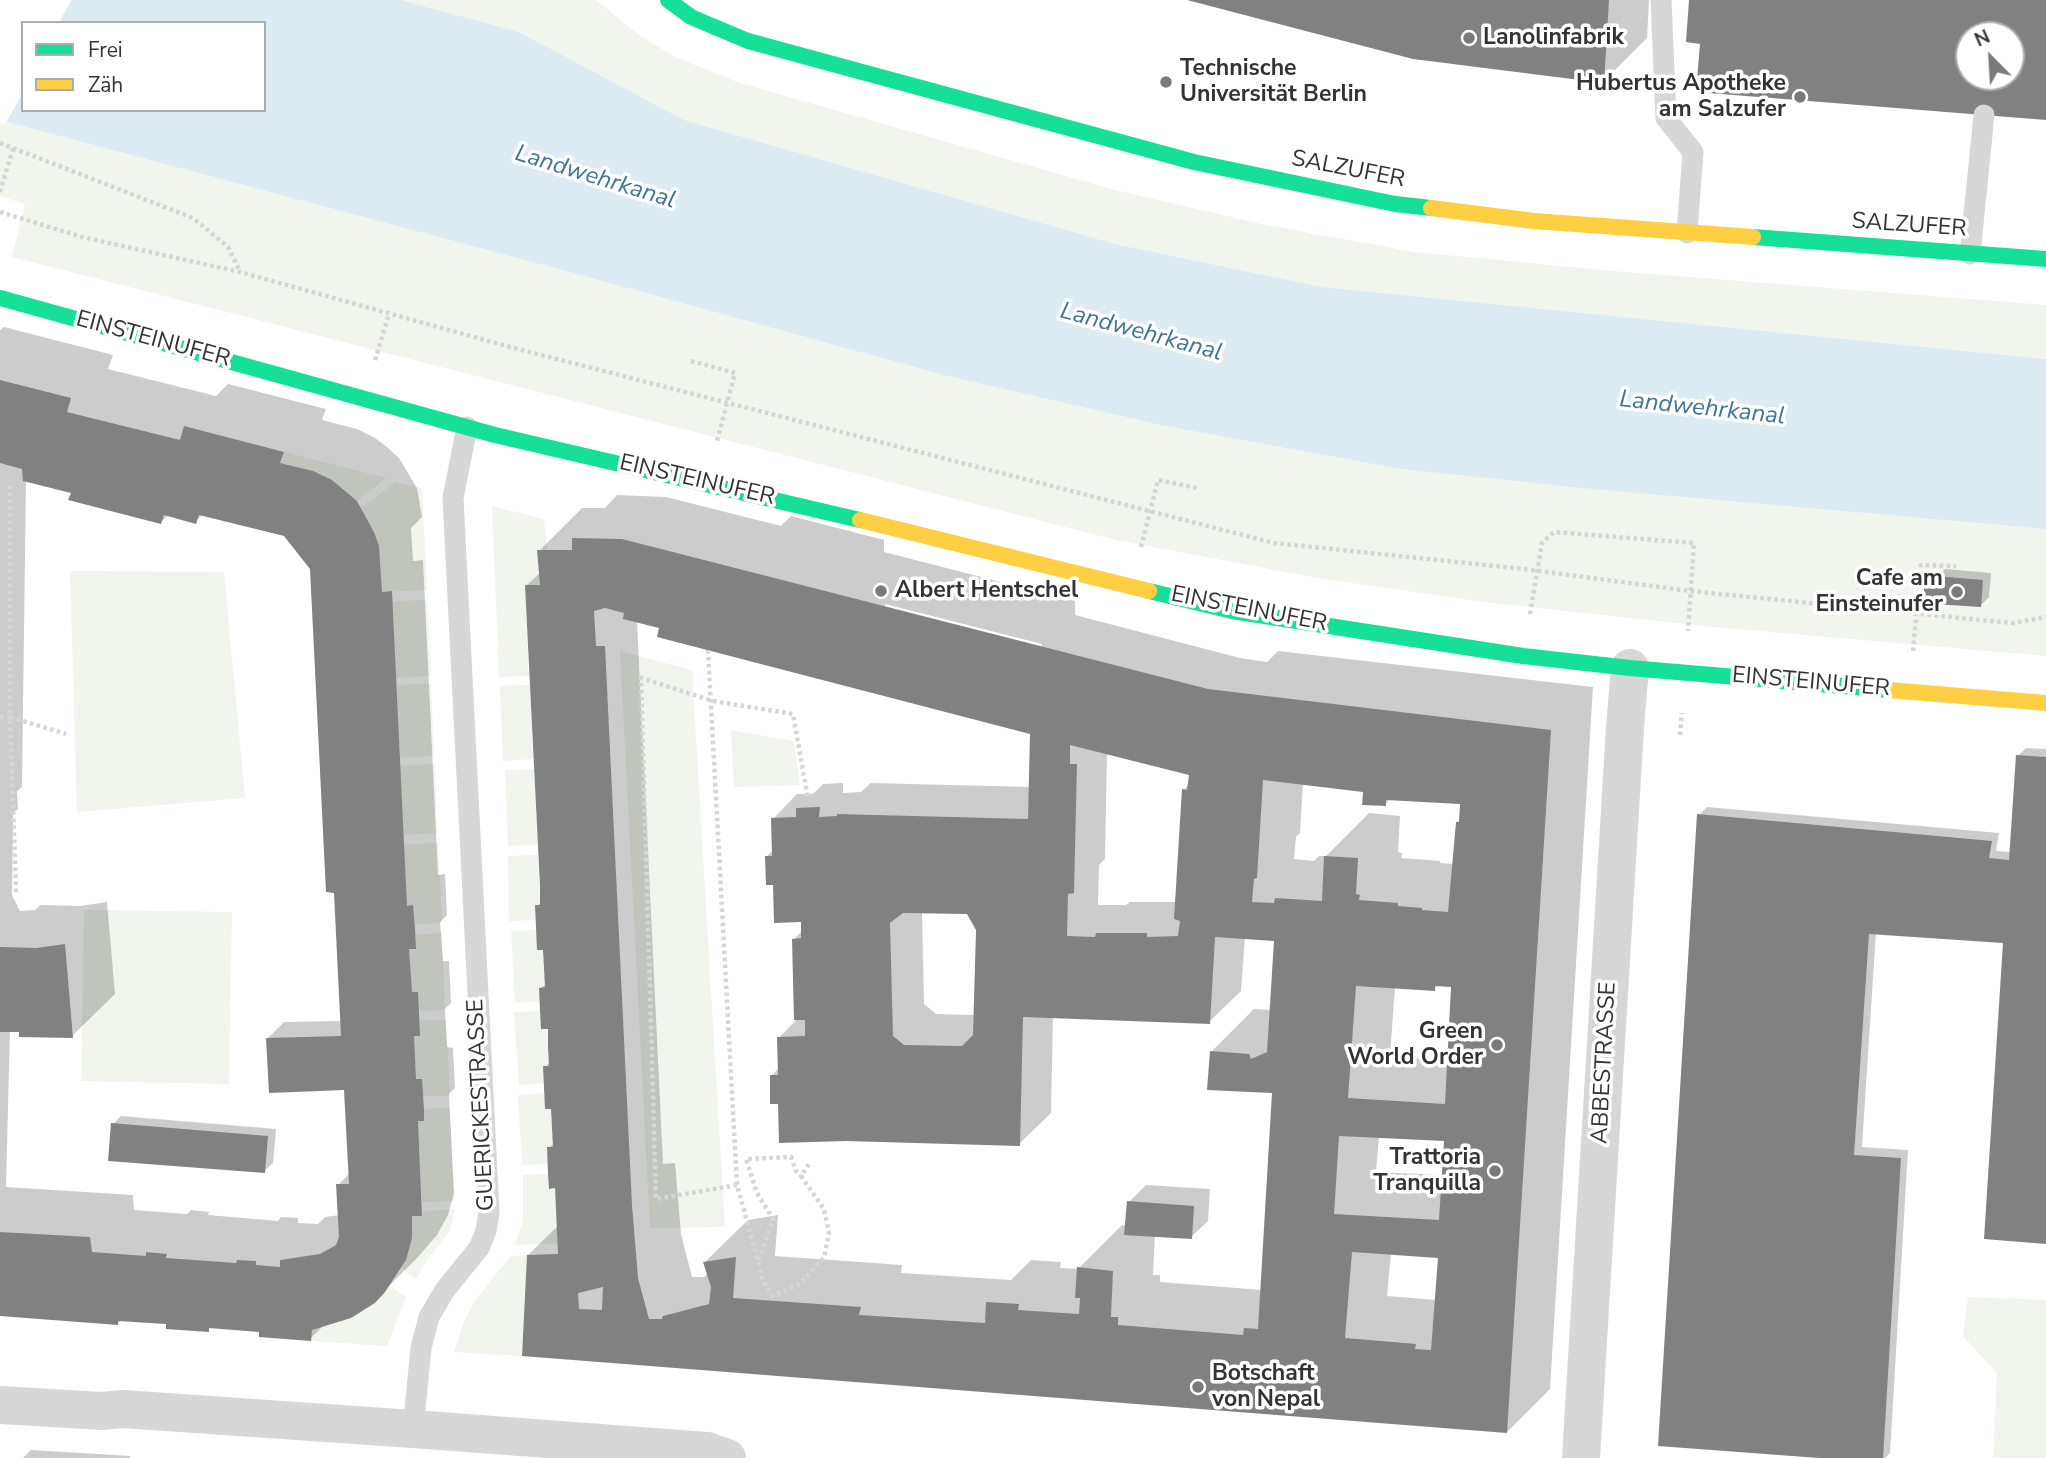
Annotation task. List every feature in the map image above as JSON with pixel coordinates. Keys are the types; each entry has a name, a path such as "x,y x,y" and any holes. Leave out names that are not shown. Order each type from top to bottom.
{"street":[{"name":"SALZUFER","path":"668,0 691,17 748,41 1194,162 1395,204 1534,221 2046,259"},
{"name":"EINSTEINUFER","path":"0,298 467,427 1232,611 1523,656 1630,668 2046,703"},
{"name":"ABBESTRASSE","path":"1581,1458 1630,668"},
{"path":"0,1405 102,1411 123,1409 413,1429 714,1456"}],"lane":[{"path":"1661,0 1666,118 1693,152 1687,233"},
{"path":"1970,254 1984,115"},
{"name":"GUERICKESTRASSE","path":"413,1429 422,1348 429,1317 445,1290 479,1248 488,1221 453,498 467,427"}],"path":[{"path":"0,143 14,146 192,218 228,247 240,272"},
{"path":"0,192 14,146"},
{"path":"0,212 95,240 240,272 727,403 1274,543 1917,614 2013,623 2046,617"},
{"path":"379,349 389,314"},
{"path":"691,361 735,373 727,403"},
{"path":"1149,511 1158,480 1197,488"},
{"path":"10,481 10,717 16,892"},
{"path":"1537,571 1542,543 1554,532 1695,543 1690,591"},
{"path":"1917,614 1921,565 1956,566"},
{"path":"708,650 713,701 737,1185 758,1262 764,1283 773,1296 798,1285 824,1258 828,1233 824,1209 796,1171 791,1157 746,1158 757,1193 773,1220 758,1262"},
{"path":"737,1185 656,1199 641,678 713,701 793,714 808,799"},
{"path":"0,717 10,717 66,734"},
{"path":"801,1176 809,1164"}],"shaded area":[{"path":"401,0 596,0 640,36 675,57 740,83 1115,190 1266,225 1414,252 1613,271 2046,305 2046,359 1322,287 1115,244 684,120 519,32"},
{"path":"0,120 947,376 1165,426 1401,469 1580,488 2046,529 2046,656 1714,627 1483,602 1318,578 1116,540 12,257 25,204 0,196"},
{"path":"284,452 386,478 357,501 332,480 313,471 280,463"},
{"path":"395,482 422,488 427,590 382,592 379,546 361,508"},
{"path":"492,506 544,519 547,550 537,550 540,585 525,585 529,676 499,677"},
{"path":"70,571 224,572 245,798 77,812"},
{"path":"427,600 431,676 396,678 393,601"},
{"path":"620,651 692,670 725,1227 650,1228"},
{"path":"431,684 434,756 400,758 397,685"},
{"path":"530,685 533,759 503,761 500,686"},
{"path":"731,730 794,741 800,785 734,787"},
{"path":"435,764 437,833 404,835 400,766"},
{"path":"534,769 538,845 508,846 505,770"},
{"path":"438,843 442,923 414,924 413,906 407,906 404,844"},
{"path":"538,855 540,905 535,906 536,920 509,921 508,856"},
{"path":"84,910 232,912 229,1084 81,1081"},
{"path":"536,930 543,950 545,987 539,988 540,1001 515,1003 511,931"},
{"path":"442,933 445,1010 418,1011 418,992 412,992 409,949 415,935"},
{"path":"540,1011 548,1029 549,1066 544,1083 519,1085 514,1012"},
{"path":"419,1020 446,1020 450,1096 423,1096 422,1079 416,1079 414,1036"},
{"path":"544,1093 545,1109 551,1109 553,1147 548,1164 522,1165 518,1095"},
{"path":"450,1108 454,1201 422,1202 418,1121 424,1121 424,1109"},
{"path":"548,1174 549,1189 555,1188 558,1243 515,1245 523,1220 523,1175"},
{"path":"455,1209 450,1231 429,1257 416,1279 402,1269 412,1238 412,1216 422,1216 422,1211"},
{"path":"527,1255 522,1356 454,1352 463,1324 475,1300 511,1256"},
{"path":"390,1286 406,1297 387,1346 311,1341 312,1330 351,1318 375,1303"},
{"path":"1968,1297 2046,1300 2046,1458 1993,1458 1997,1373 1963,1336"}],"water":[{"name":"Landwehrkanal","path":"0,0 401,0 519,32 684,120 1115,244 1322,287 2046,359 2046,529 1580,488 1401,469 1165,426 947,376 0,120"}],"pier":[{"path":"0,0 71,0 60,21 21,21 21,96 5,125 0,124"}],"building":[{"name":"Lanolinfabrik","path":"1187,0 1609,0 1604,83 1413,59"},
{"path":"1689,0 2046,0 2046,120 1696,92 1700,44 1686,42"},
{"path":"0,380 71,398 67,412 180,440 184,426 284,452 280,463 313,471 332,480 357,501 379,546 382,592 392,591 407,906 413,905 415,929 416,949 409,949 412,992 418,992 420,1036 414,1036 416,1079 422,1079 424,1109 424,1121 418,1121 422,1216 412,1216 412,1238 406,1260 385,1292 375,1303 351,1318 312,1330 311,1341 259,1337 259,1332 209,1328 209,1332 166,1329 166,1324 118,1321 118,1325 0,1316 0,1232 90,1237 92,1252 146,1256 146,1252 167,1254 166,1258 236,1263 237,1260 256,1261 256,1265 280,1267 280,1260 320,1254 336,1245 339,1237 336,1184 349,1184 344,1090 269,1093 266,1038 341,1036 334,893 326,892 310,569 284,536 199,515 196,524 164,515 161,524 68,500 71,493 23,481 22,469 0,463"},
{"path":"572,538 622,539 1208,689 1551,730 1507,1433 522,1356 527,1255 558,1254 555,1188 549,1189 548,1174 547,1147 553,1147 551,1109 545,1109 543,1066 549,1066 548,1029 541,1029 540,1011 539,988 545,987 543,950 537,950 535,905 540,905 540,886 525,585 540,585 537,550 572,550","holes":["605,608 624,613 623,619 659,628 657,637 1030,734 1028,819 837,814 819,817 820,807 796,808 796,817 771,818 772,856 765,856 766,885 773,885 774,923 801,922 801,938 792,939 794,1020 805,1020 805,1036 777,1037 778,1075 770,1075 770,1104 778,1104 779,1143 846,1141 1020,1146 1023,1017 1210,1024 1215,937 1274,941 1267,1052 1251,1059 1249,1054 1210,1051 1207,1090 1272,1093 1258,1329 1244,1328 1243,1335 1118,1325 1118,1317 1111,1317 1113,1271 1077,1267 1075,1298 1080,1298 1079,1314 1018,1310 1019,1304 986,1302 985,1323 859,1315 861,1307 733,1298 736,1257 703,1262 711,1287 709,1304 663,1316 662,1319 649,1319 638,1278 632,1205 605,646 596,646 594,611","1070,745 1189,775 1187,790 1182,789 1174,919 1180,921 1178,936 1147,937 1147,933 1067,936 1068,894 1074,893 1077,764 1070,764","1263,780 1363,792 1362,805 1386,806 1386,800 1460,804 1448,912 1398,906 1398,903 1359,900 1360,895 1356,894 1358,858 1324,856 1322,901 1275,898 1274,903 1252,902 1254,879 1257,878","903,913 967,914 976,930 973,1035 962,1046 904,1045 893,1036 890,923","1356,986 1435,991 1435,986 1451,987 1445,1104 1348,1098","1339,1136 1444,1141 1439,1220 1334,1214","1352,1252 1438,1258 1431,1350 1415,1349 1416,1344 1345,1338","603,1287 602,1310 579,1309 578,1293"]},
{"path":"1935,576 1983,580 1981,607 1934,604 1934,600 1924,599 1924,588 1935,589"},
{"path":"2016,755 2046,757 2046,1244 1984,1239 2003,943 1869,934 1854,1155 1901,1158 1883,1458 1819,1458 1658,1446 1697,814 1992,841 1989,858 2009,860"},
{"path":"65,944 73,1038 19,1037 19,1032 0,1032 0,947 36,948"},
{"path":"111,1123 268,1136 265,1173 108,1161"},
{"path":"1127,1201 1194,1206 1192,1239 1124,1235"}],"traffic: fast":[{"path":"668,0 691,17 748,41 1194,162 1395,204 1431,208"},
{"path":"1753,237 2046,259"},
{"path":"0,298 495,435 860,520"},
{"path":"1149,591 1232,611 1523,656 1889,690"}],"traffic: slow":[{"path":"1431,208 1534,221 1753,237"},
{"path":"860,520 1149,591"},
{"path":"1889,690 2046,703"}],"place":[{"name":"Lanolinfabrik","path":"1469,38"},
{"name":"Technische Universität Berlin","path":"1166,82"},
{"name":"Hubertus Apotheke am Salzufer","path":"1800,97"},
{"name":"Albert Hentschel","path":"881,591"},
{"name":"Cafe am Einsteinufer","path":"1957,592"},
{"name":"Green World Order","path":"1497,1045"},
{"name":"Trattoria Tranquilla","path":"1495,1171"},
{"name":"Botschaft von Nepal","path":"1198,1387"}]}
